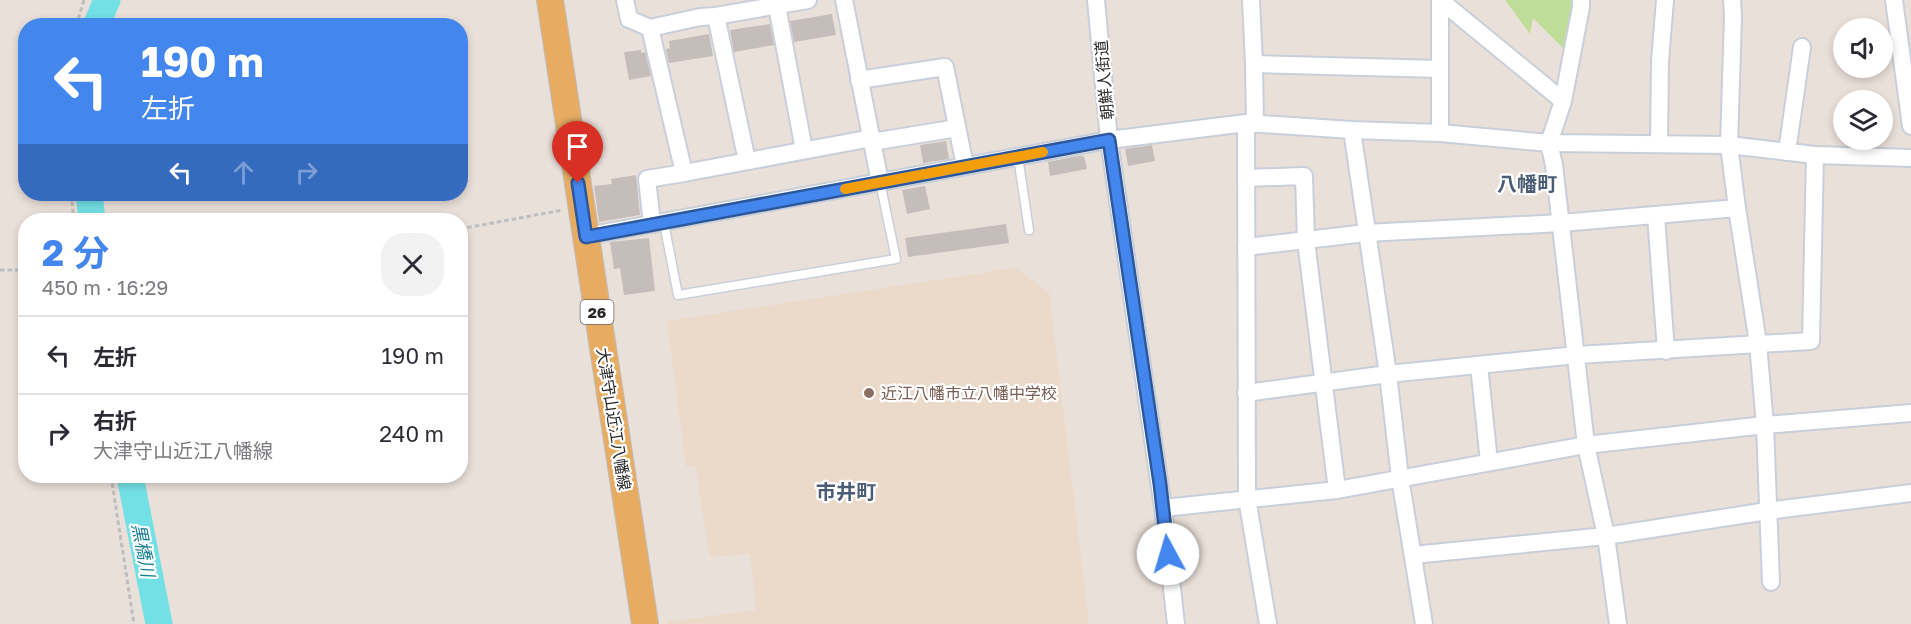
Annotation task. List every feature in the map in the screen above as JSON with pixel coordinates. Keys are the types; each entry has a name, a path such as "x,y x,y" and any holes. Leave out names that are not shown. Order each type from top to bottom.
{"main road":[{"name":"大津守山近江八幡線","path":"550,0 645,624"}],"street":[{"path":"625,0 629,19 650,28 772,4 808,0"},
{"path":"696,0 708,17 747,161"},
{"path":"844,0 880,182"},
{"name":"朝鮮人街道","path":"1096,0 1109,140 1163,508 1176,624"},
{"path":"1251,0 1254,64 1246,178 1247,498 1268,624"},
{"path":"1440,0 1563,101"},
{"path":"1440,0 1440,133"},
{"path":"1581,0 1563,101 1549,143 1554,165 1586,445 1606,536 1618,624"},
{"path":"1659,144 1660,61 1665,0"},
{"path":"1732,0 1729,145 1758,343 1765,425 1767,511 1772,582"},
{"path":"1894,0 1911,126"},
{"path":"772,4 804,150"},
{"path":"650,28 684,173"},
{"path":"1787,152 1802,47"},
{"path":"1254,64 1440,69"},
{"path":"859,80 945,67 964,166"},
{"path":"586,237 1109,140 1251,123 1440,133 1549,143 1729,145 1815,155 1911,158"},
{"path":"658,223 647,179 804,150 957,128"},
{"path":"1352,130 1388,374 1400,478 1424,624"},
{"path":"1246,393 1388,374 1577,355 1811,341 1815,155"},
{"path":"1246,178 1304,176 1306,241 1337,490"},
{"path":"1246,247 1366,233 1560,223 1737,208"},
{"path":"1656,215 1666,351"},
{"path":"1479,365 1489,462"},
{"path":"1163,508 1337,490 1586,445 1765,425 1911,413"},
{"path":"1413,555 1606,536 1767,511 1911,493"}],"lane":[{"path":"1018,157 1029,230"},
{"path":"658,223 678,295 896,259 880,182"}],"path":[{"path":"78,18 84,0"},
{"path":"468,227 582,206"},
{"path":"0,270 18,270"},
{"path":"112,483 134,624"}],"shaded area":[{"name":"近江八幡市立八幡中学校","path":"1015,268 1049,292 1089,624 667,624 666,622 756,610 750,554 710,557 695,465 686,467 667,321"}],"green space":[{"path":"1505,0 1574,0 1564,49 1533,18 1530,34"}],"building":[{"path":"832,14 836,35 794,42 790,21"},
{"path":"770,24 774,45 734,52 730,30"},
{"path":"709,34 713,56 669,63 666,49 670,48 669,41"},
{"path":"641,50 641,53 645,52 651,76 629,80 624,52"},
{"path":"946,141 949,159 923,163 920,145"},
{"path":"1152,145 1155,161 1128,166 1125,149"},
{"path":"1084,156 1087,169 1050,176 1048,162"},
{"path":"636,175 640,215 599,222 594,186 612,184 611,179"},
{"path":"925,186 930,209 907,214 902,190"},
{"path":"1006,224 1009,243 908,257 905,238"},
{"path":"649,238 655,291 624,295 620,268 614,269 610,242"}],"waterway":[{"name":"黒橋川","path":"99,18 107,0"},
{"name":"黒橋川","path":"90,201 91,213"},
{"name":"黒橋川","path":"131,483 159,624"}],"slow traffic":[{"path":"845,189 1043,152"}],"place":[{"name":"近江八幡市立八幡中学校","path":"869,393"}],"district":[{"name":"八幡町","path":"1527,183"},
{"name":"市井町","path":"846,491"}],"route":[{"path":"578,183 586,237 1109,140 1160,484 1168,554"}]}
